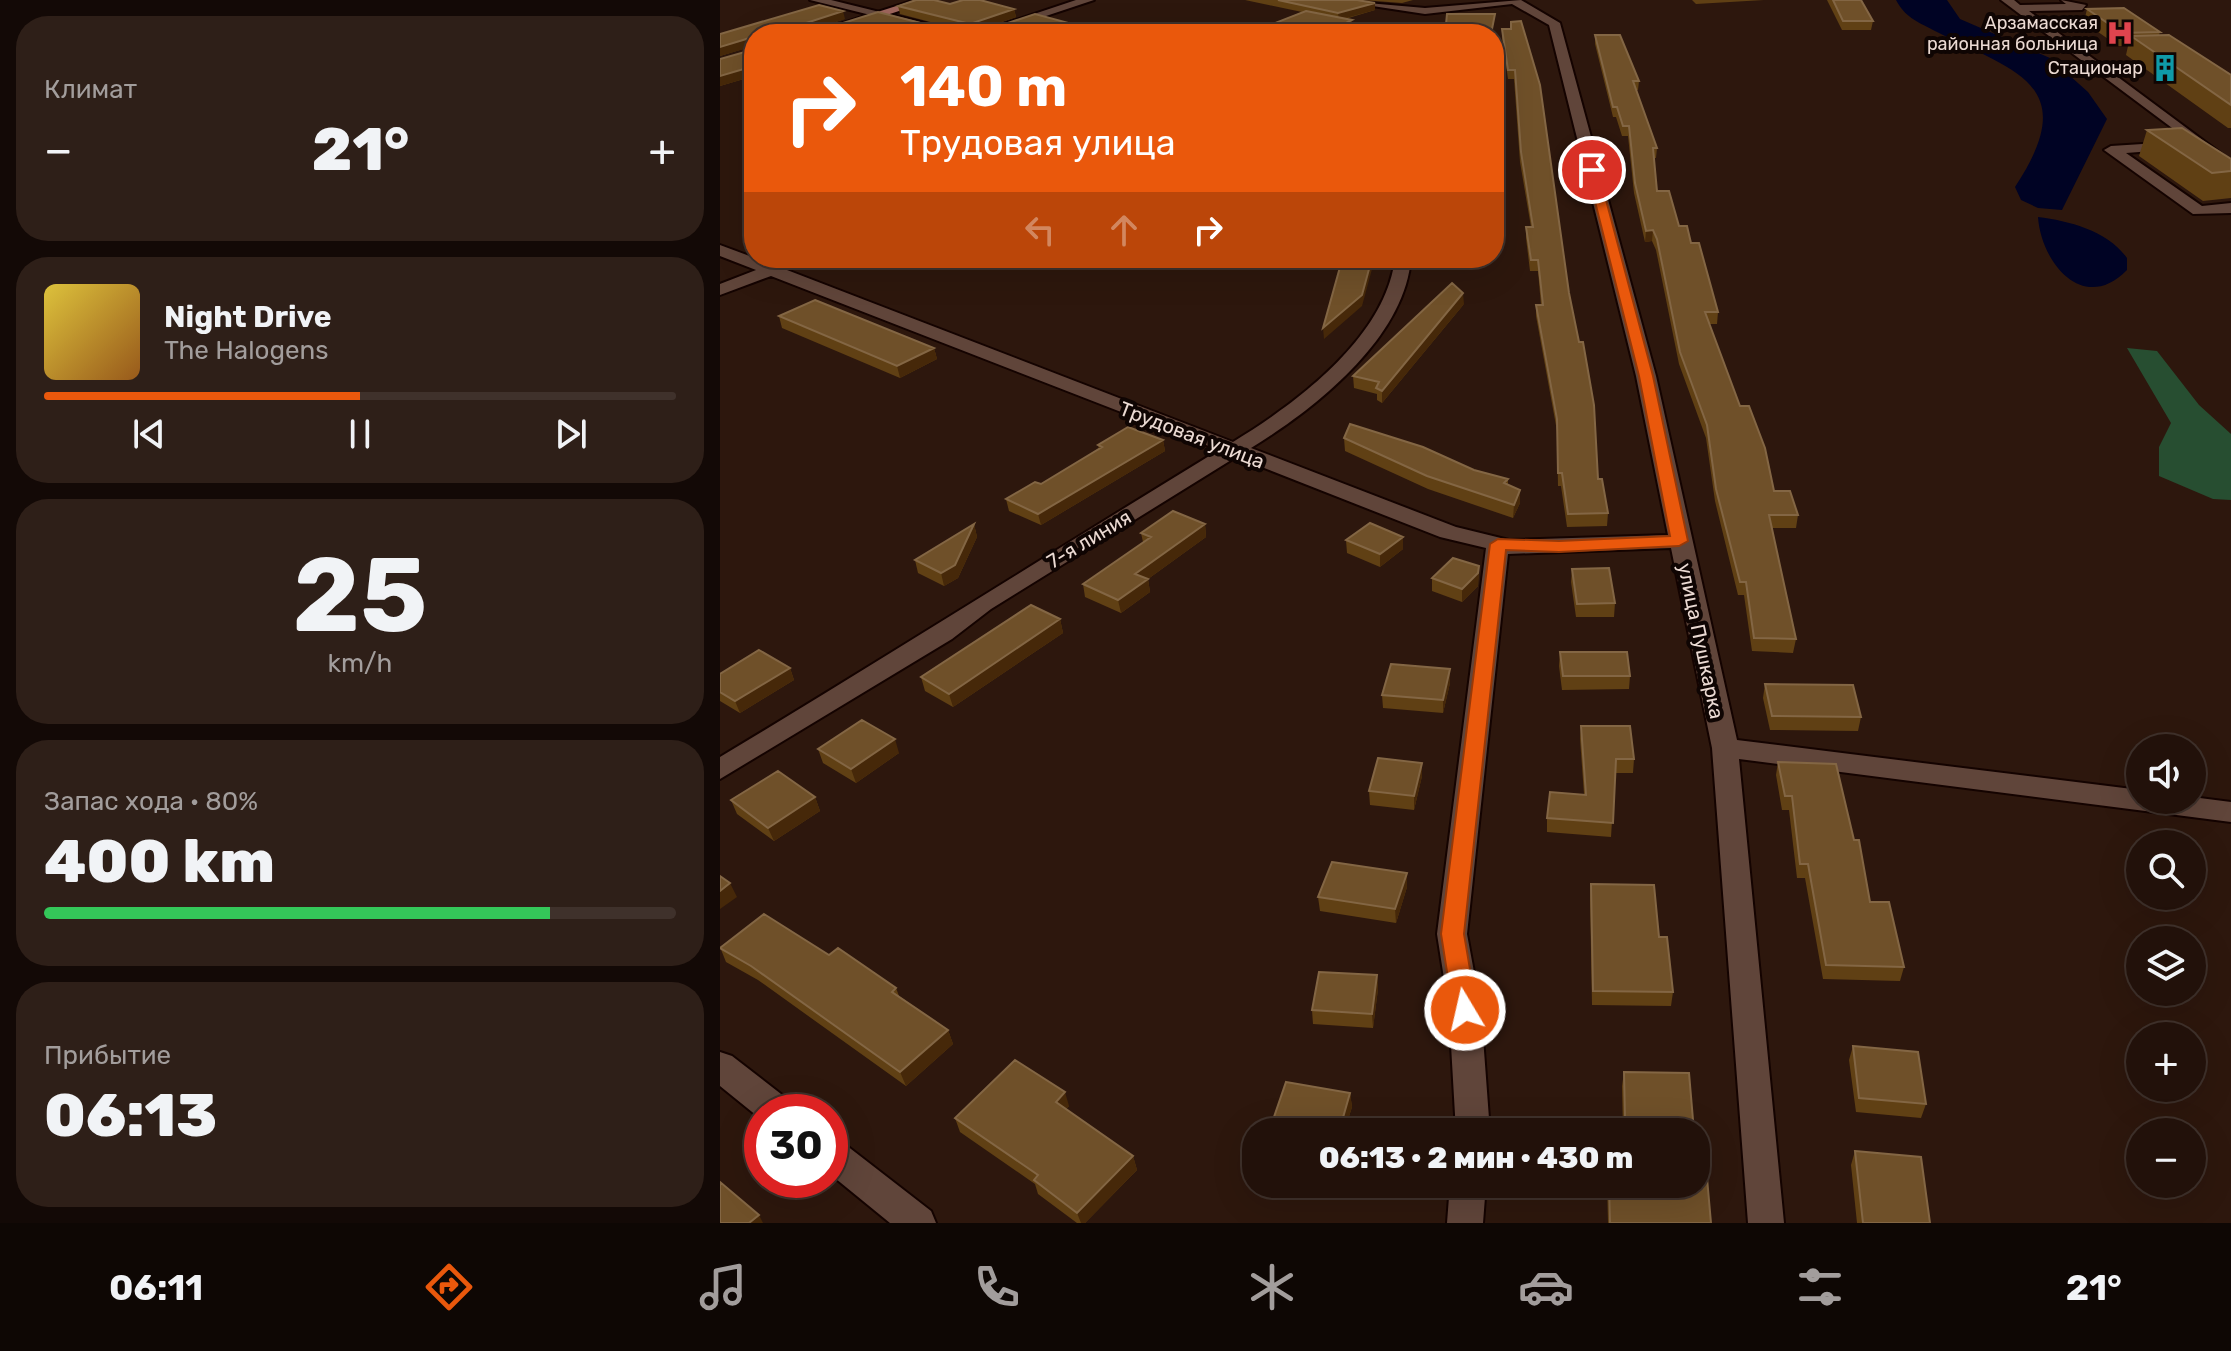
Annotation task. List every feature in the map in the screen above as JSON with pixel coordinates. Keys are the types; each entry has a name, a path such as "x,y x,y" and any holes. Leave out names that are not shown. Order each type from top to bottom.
{"main road":[{"path":"848,24 927,0"}],"street":[{"path":"816,0 922,24"},
{"path":"1012,24 1088,0"},
{"path":"1339,0 1439,11 1514,0"},
{"name":"улица Пушкарка","path":"1514,0 1554,23 1646,376 1725,748 1766,1223"},
{"path":"2013,4 2082,7 2067,0"},
{"path":"2013,4 2227,163"},
{"path":"1387,19 1408,10"},
{"path":"2201,145 2111,150 2199,211 2231,208"},
{"name":"Трудовая улица","path":"720,250 744,261"},
{"name":"Трудовая улица","path":"760,268 1448,532 1498,544 1559,546 1679,541"},
{"path":"720,290 775,268"},
{"name":"7-я линия","path":"720,769 943,634 983,604 1276,424 1354,356 1391,306 1402,268"},
{"path":"1472,1118 1465,1010 1452,934 1498,544"},
{"path":"1725,748 2231,812"},
{"path":"720,1066 755,1094"},
{"path":"848,1167 918,1223"},
{"path":"1465,1223 1467,1198"}],"green space":[{"path":"2127,348 2157,351 2199,405 2231,434 2231,500 2213,499 2159,476 2159,447 2171,423"}],"water":[{"path":"1896,0 1947,0 1960,19 2050,58 2088,92 2107,119 2062,210 2038,208 2021,200 2015,187 2035,152 2043,124 2040,102 2030,85 1989,57 1916,21 1903,11"},
{"path":"2038,217 2063,221 2099,234 2127,258 2127,270 2111,282 2095,287 2080,285 2067,277 2047,251"}],"building":[{"path":"916,0 950,4 980,0 1014,9 970,24 898,6"},
{"path":"1278,0 1357,0 1375,3 1338,13"},
{"path":"1833,0 1861,0 1873,21 1843,21"},
{"path":"819,5 843,11 806,24 754,24"},
{"path":"2124,8 2160,32 2122,33 2087,9"},
{"path":"1306,11 1352,20 1344,24 1273,24"},
{"path":"878,12 925,24 840,24"},
{"path":"1035,14 1065,22 1059,24 1005,24"},
{"path":"1447,14 1495,14 1493,24 1446,24"},
{"path":"1521,21 1540,85 1569,293 1579,342 1583,342 1594,405 1598,479 1602,479 1608,513 1568,514 1562,473 1558,473 1557,419 1536,305 1543,305 1538,260 1531,260 1526,227 1533,227 1521,152 1515,70 1508,70 1504,43 1504,29 1511,29 1511,22"},
{"path":"744,27 744,40 720,47 720,34"},
{"path":"1595,35 1620,35 1639,81 1633,81 1657,148 1653,148 1657,191 1669,191 1679,226 1687,226 1691,243 1699,243 1718,312 1705,312 1740,406 1749,406 1765,448 1774,491 1790,491 1798,515 1769,515 1796,639 1754,638 1746,582 1740,582 1716,489 1707,425 1680,352 1657,239 1653,230 1646,231 1635,183 1629,126 1623,126 1617,107 1613,107"},
{"path":"2169,35 2231,75 2231,105 2131,36"},
{"path":"744,52 744,69 720,76 720,59"},
{"path":"2182,128 2231,159 2231,171 2212,173 2147,130"},
{"path":"1340,268 1369,268 1362,295 1323,328"},
{"path":"1452,283 1463,293 1382,391 1376,388 1379,382 1353,376"},
{"path":"815,300 934,348 897,366 779,316"},
{"path":"1350,424 1423,447 1474,470 1508,479 1504,483 1520,490 1514,505 1427,476 1344,438"},
{"path":"1128,427 1163,440 1038,514 1006,499 1035,482 1041,484 1102,447 1098,445"},
{"path":"1173,511 1205,524 1135,574 1148,579 1118,600 1083,584 1151,537 1141,533"},
{"path":"1370,523 1403,537 1380,554 1346,540"},
{"path":"974,524 955,565 941,573 915,560"},
{"path":"1453,558 1479,566 1478,573 1462,589 1432,578"},
{"path":"1609,568 1615,603 1577,604 1572,569"},
{"path":"1031,605 1060,619 949,694 921,677"},
{"path":"759,650 790,668 735,701 720,692 720,674"},
{"path":"1560,652 1627,652 1630,676 1563,676"},
{"path":"1391,664 1450,669 1443,700 1382,695"},
{"path":"1765,684 1853,685 1861,717 1772,716"},
{"path":"862,720 895,739 851,769 818,749"},
{"path":"1581,726 1630,726 1634,759 1616,759 1613,823 1547,818 1550,792 1586,795"},
{"path":"1378,758 1422,763 1414,796 1369,791"},
{"path":"1778,762 1836,764 1854,840 1859,840 1870,902 1889,902 1904,967 1826,965 1808,864 1800,864 1792,796 1785,796"},
{"path":"778,771 815,797 768,828 731,800"},
{"path":"1332,862 1407,873 1395,909 1318,897"},
{"path":"720,876 730,883 720,891"},
{"path":"1591,884 1654,885 1659,937 1667,937 1673,992 1593,991"},
{"path":"764,914 829,955 838,948 896,988 892,992 948,1030 900,1072 751,966 720,948"},
{"path":"1319,972 1377,975 1372,1014 1312,1010"},
{"path":"1853,1046 1918,1052 1926,1104 1859,1098"},
{"path":"1015,1060 1065,1092 1056,1102 1133,1156 1077,1213 1034,1180 1038,1175 955,1118"},
{"path":"1624,1072 1689,1073 1693,1118 1625,1118"},
{"path":"1286,1082 1350,1093 1343,1118 1274,1117"},
{"path":"1855,1151 1921,1157 1930,1223 1863,1223"},
{"path":"720,1182 759,1215 749,1223 720,1223"},
{"path":"1609,1198 1709,1198 1711,1223 1610,1223"}],"place":[{"name":"Арзамасская районная больница","path":"2120,33"},
{"name":"Стационар","path":"2165,68"}],"route":[{"path":"1465,1010 1452,934 1498,544 1509,547 1679,541 1646,376 1592,170"}]}
